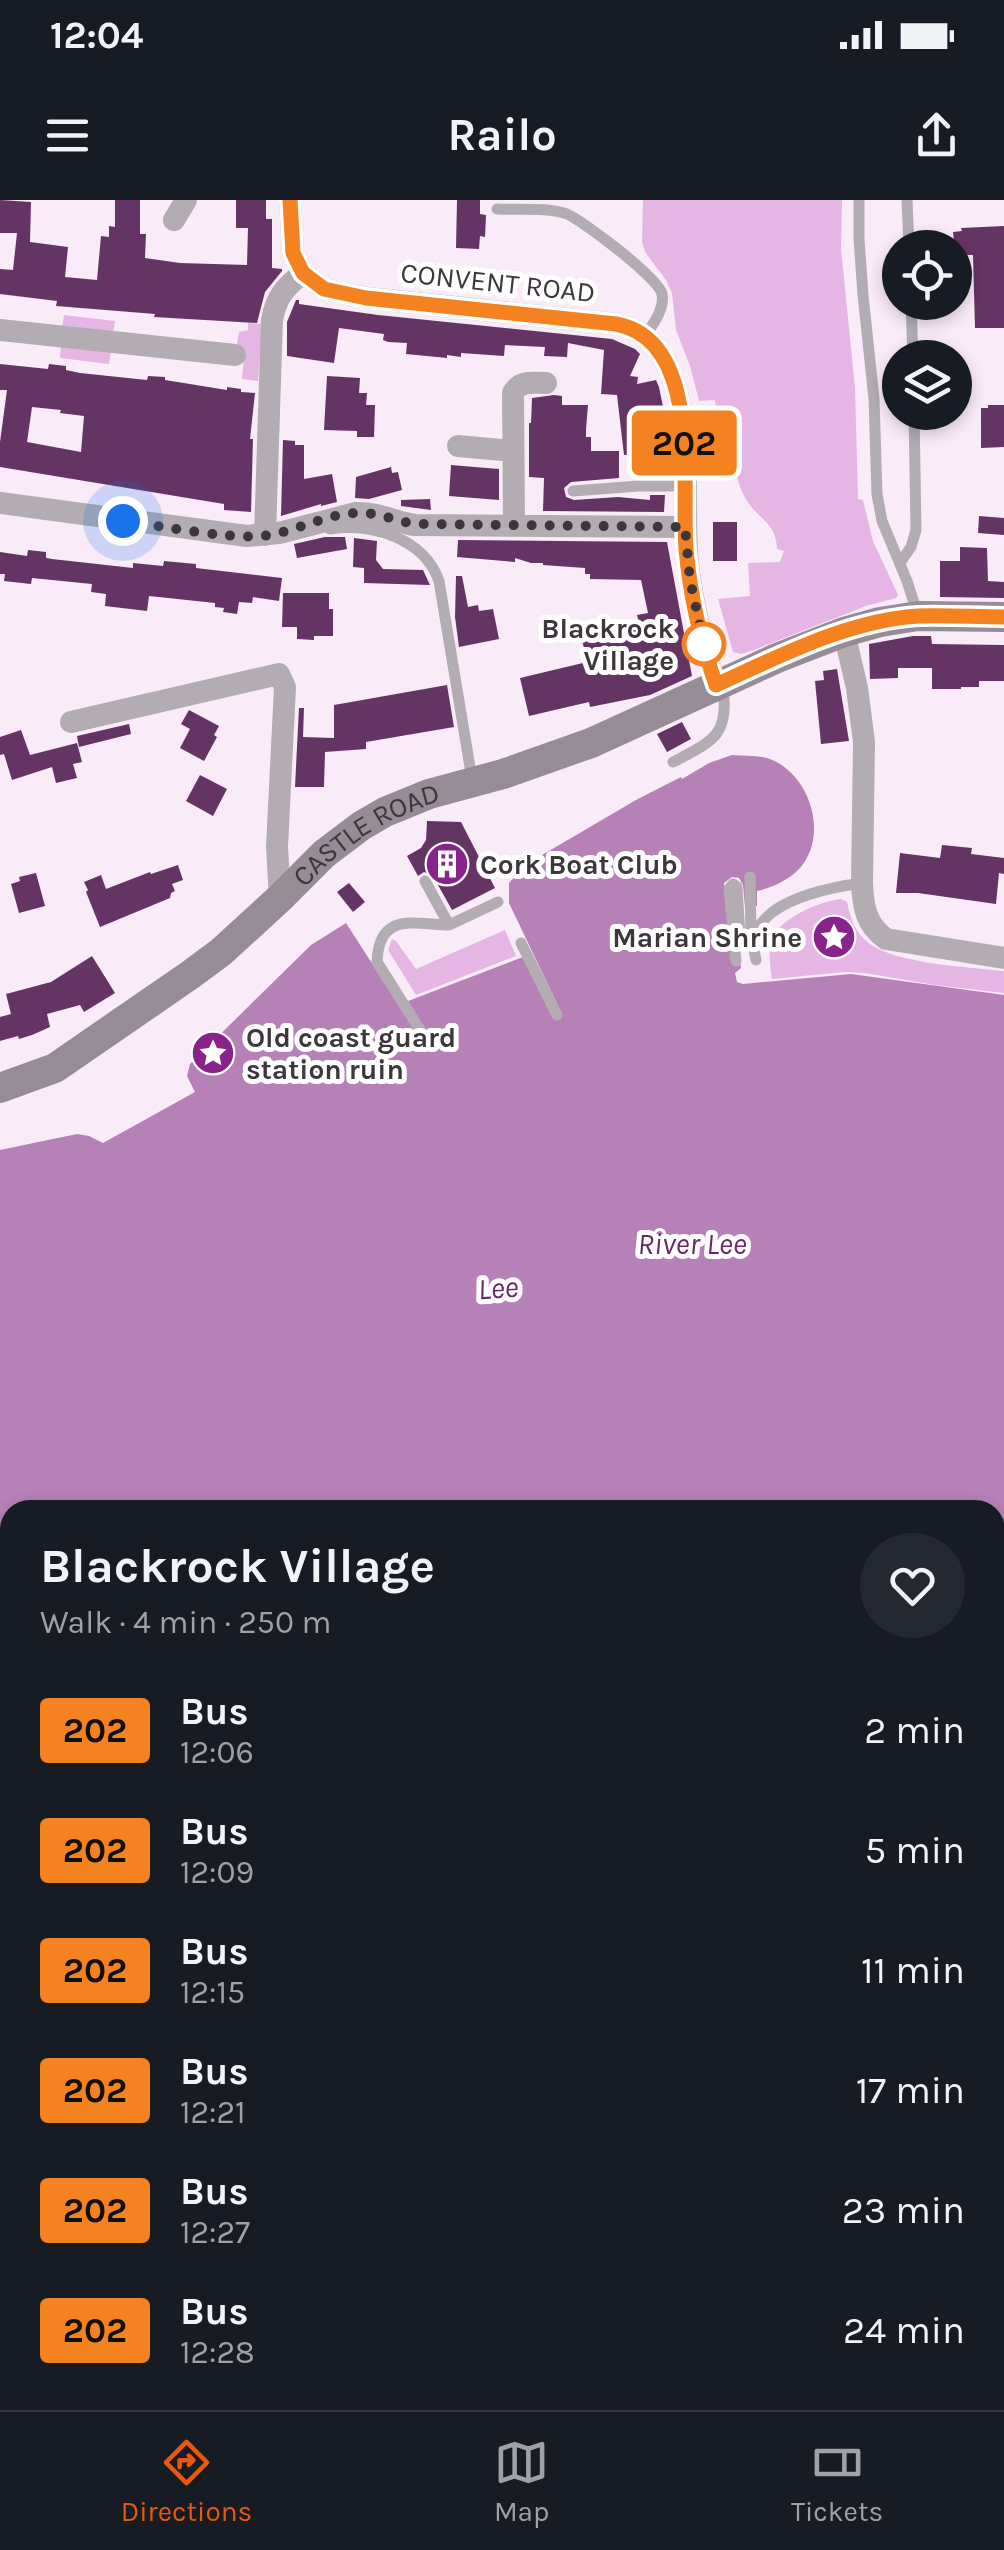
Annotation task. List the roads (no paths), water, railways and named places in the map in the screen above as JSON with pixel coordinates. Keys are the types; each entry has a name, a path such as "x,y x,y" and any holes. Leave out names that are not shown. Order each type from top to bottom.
{"main road":[{"name":"CASTLE ROAD","path":"0,1088 41,1074 83,1050 221,952 324,854 361,826 411,800 592,742 719,683 844,632 918,616 1004,617"}],"street":[{"path":"265,536 272,320 281,292 303,273 291,246 290,200"},
{"name":"CONVENT ROAD","path":"303,273 324,289 366,298 616,324 645,336"},
{"path":"0,330 235,355"},
{"path":"645,336 664,357 680,407 690,580 702,637 719,683"},
{"path":"514,525 513,393 524,383 546,383"},
{"path":"458,446 512,450"},
{"path":"0,503 237,536 265,536 367,512 416,524 685,527"},
{"path":"844,632 864,742 862,872 863,906 868,919 886,939 1004,958"},
{"path":"70,722 279,674 284,687 277,848 280,898"}],"lane":[{"path":"859,200 863,295 874,399 876,494 882,521 918,616"},
{"path":"907,200 908,230"},
{"path":"497,209 566,213 642,268 662,294 659,314 645,336"},
{"path":"900,563 916,530 914,430"},
{"path":"573,491 685,486"},
{"path":"297,528 373,530 397,538 429,560 439,581 473,783"},
{"path":"672,762 709,742 718,730 725,712 719,683"},
{"path":"736,961 730,885 737,887 740,936 751,936 772,913 788,903 846,885 862,872"},
{"path":"750,877 751,936 756,960"},
{"path":"425,881 449,925"},
{"path":"429,1044 377,962 386,930 394,924 449,925 498,902"},
{"path":"520,944 557,1015"}],"water":[{"name":"River Lee","path":"732,755 766,758 784,767 805,792 814,825 808,856 789,878 757,891 757,906 745,907 739,878 732,877 724,883 727,917 734,917 741,968 735,973 737,982 851,974 1004,995 1004,1500 0,1500 0,1150 77,1134 103,1143 195,1092 187,1076 190,1064 311,945 346,923 426,1047 408,1001 523,957 561,1012 509,903 509,883 525,865 636,800"}],"place":[{"name":"Blackrock Village","path":"704,644"},
{"name":"Cork Boat Club","path":"447,864"},
{"name":"Marian Shrine","path":"834,937"},
{"name":"Old coast guard station ruin","path":"213,1053"}],"water label":[{"name":"Lee","path":"498,1288"}]}
